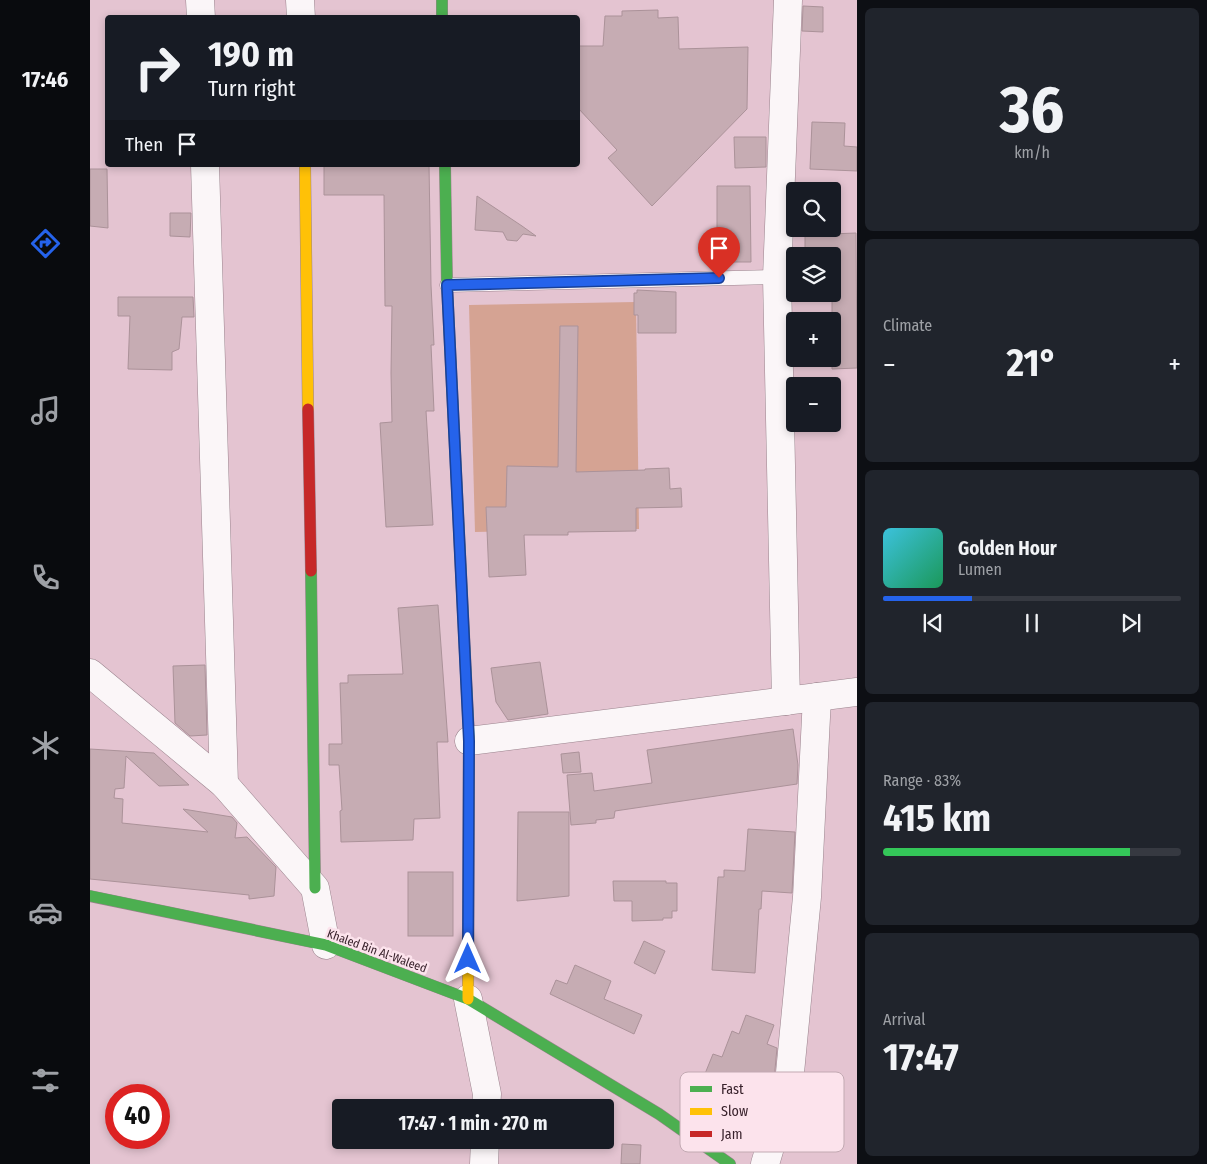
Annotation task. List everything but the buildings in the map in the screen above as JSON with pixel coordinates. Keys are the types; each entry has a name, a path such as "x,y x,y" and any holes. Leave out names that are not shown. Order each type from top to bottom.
{"street":[{"path":"200,0 201,15"},
{"path":"300,0 301,15"},
{"path":"442,0 442,15"},
{"path":"786,701 777,277 788,0"},
{"path":"205,167 224,784"},
{"path":"305,167 315,888 326,945"},
{"path":"445,167 447,285 469,741 468,999 487,1099"},
{"path":"90,673 224,784 315,888"},
{"path":"469,741 857,692"},
{"path":"790,1072 807,897 817,697"},
{"name":"Khaled Bin Al-Waleed","path":"90,896 326,945 468,999 659,1114 680,1129"},
{"path":"484,1164 485,1149"},
{"name":"Khaled Bin Al-Waleed","path":"713,1152 730,1164"},
{"path":"765,1164 769,1152"}],"lane":[{"path":"447,285 777,277"}],"shaded area":[{"path":"636,302 639,529 475,532 469,305"}],"traffic: fast":[{"path":"442,0 442,15"},
{"path":"445,167 447,285 469,737"},
{"path":"311,571 315,888"},
{"path":"90,896 326,945 468,999 659,1114 680,1129"},
{"path":"713,1152 730,1164"}],"traffic: slow":[{"path":"305,167 308,409"},
{"path":"468,999 469,737"}],"traffic: jam":[{"path":"308,409 311,571"}],"route":[{"path":"468,959 469,741 447,285 719,278"}]}
